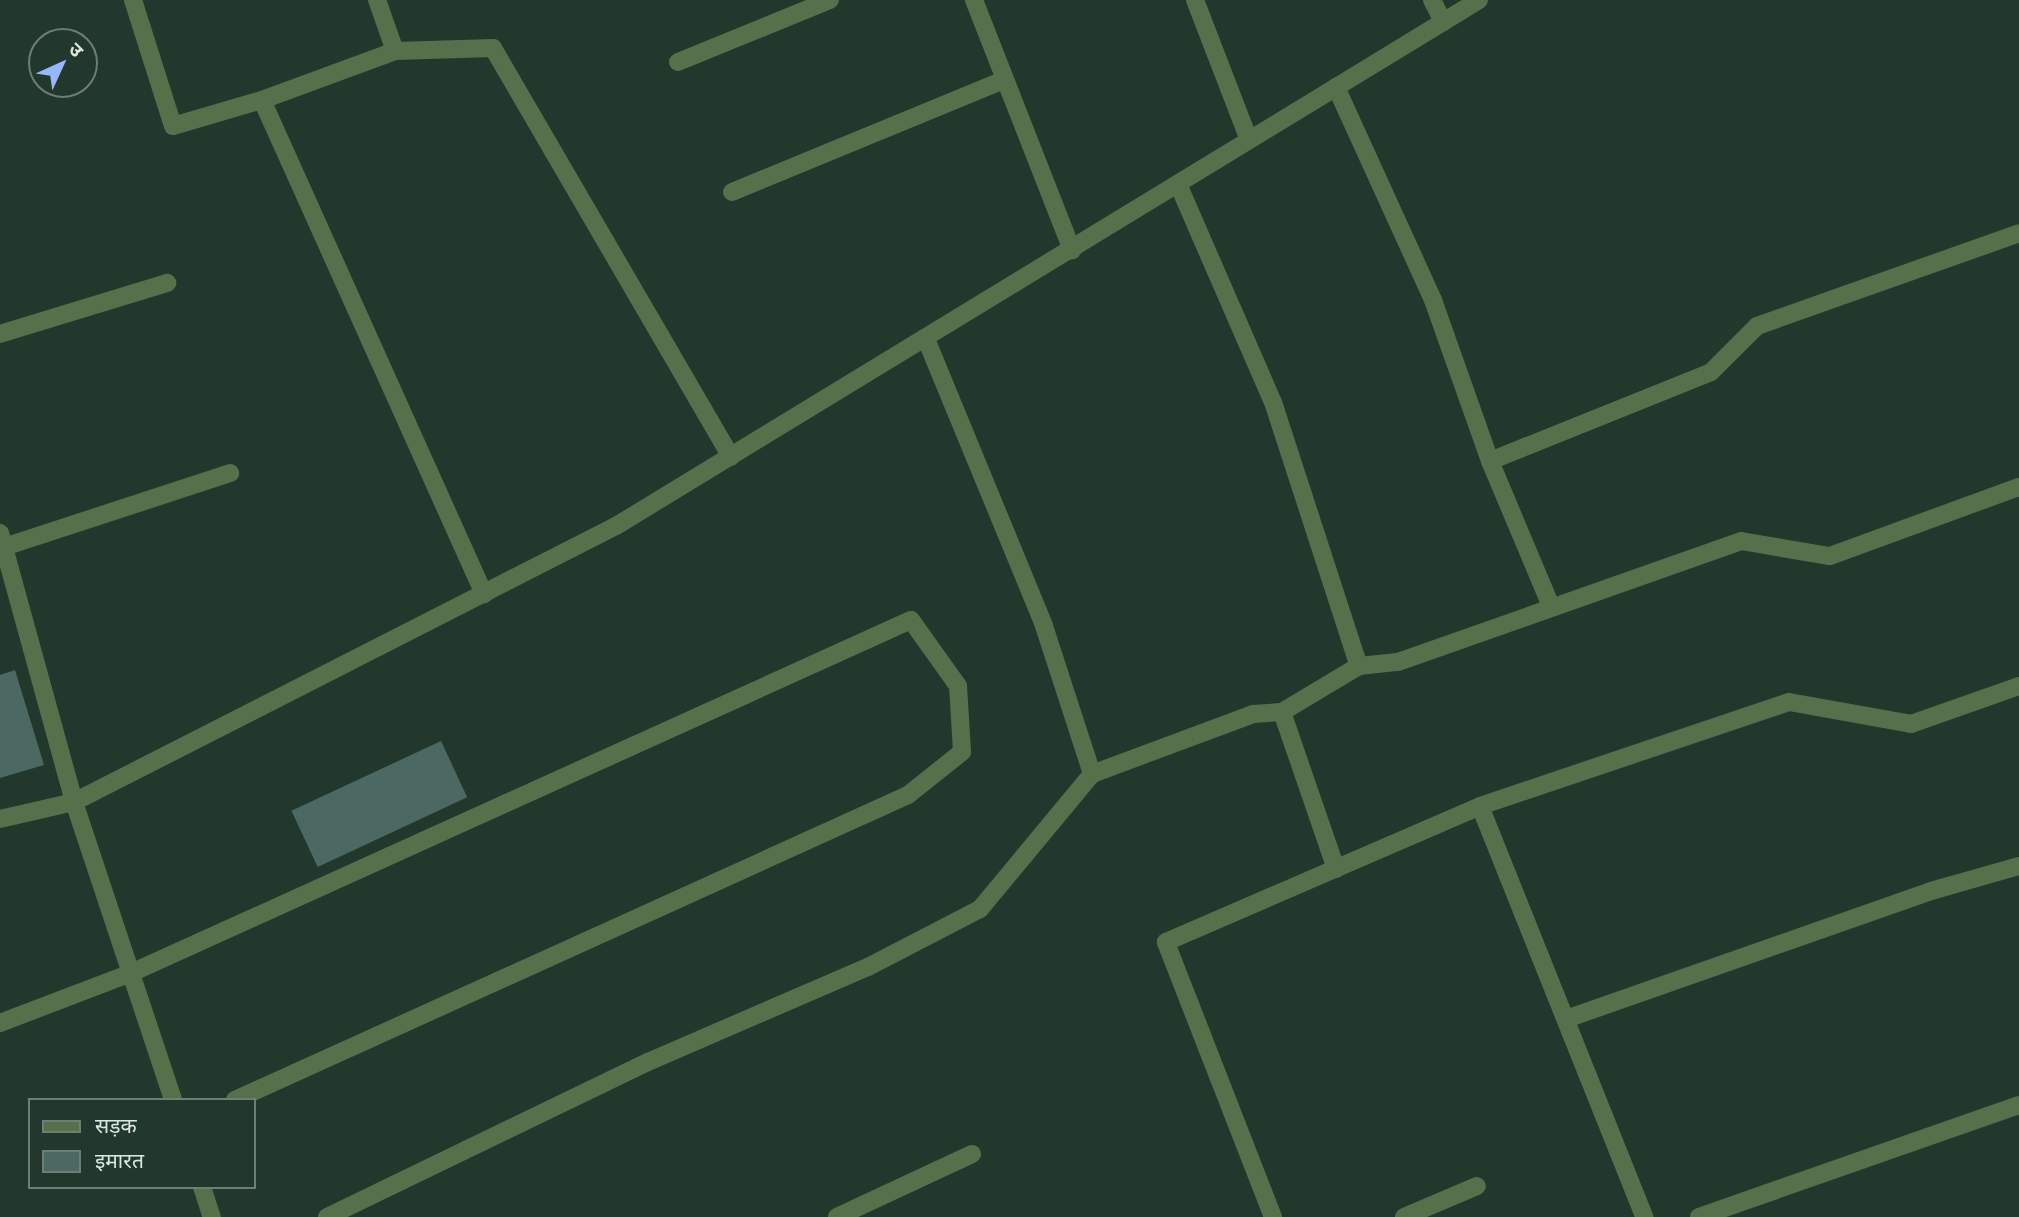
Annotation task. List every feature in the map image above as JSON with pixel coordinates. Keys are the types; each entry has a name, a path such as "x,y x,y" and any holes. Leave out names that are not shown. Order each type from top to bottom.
{"street":[{"path":"133,0 173,125 262,100 395,51 493,48 731,457"},
{"path":"377,0 395,51"},
{"path":"678,62 830,0"},
{"path":"974,0 1072,250"},
{"path":"1195,0 1249,140"},
{"path":"1432,0 1443,22"},
{"path":"0,819 74,802 616,526 1479,0"},
{"path":"732,192 1004,80"},
{"path":"1336,87 1433,300 1490,461 1551,606"},
{"path":"262,100 484,594"},
{"path":"1178,184 1273,402 1359,666"},
{"path":"1490,461 1711,372 1757,326 2019,233"},
{"path":"0,334 167,283"},
{"path":"926,339 1044,626 1092,774"},
{"path":"172,1098 74,802 2,540 230,473"},
{"path":"327,1217 648,1062 867,967 980,909 1092,774 1253,714 1282,712 1359,666 1398,662 1741,541 1830,556 2019,487"},
{"path":"0,1023 131,973 911,620 958,686 962,752 908,795 239,1098"},
{"path":"1273,1217 1166,942 1480,806 1789,702 1912,724 2019,686"},
{"path":"1282,712 1336,869"},
{"path":"1480,806 1644,1217"},
{"path":"1566,1019 1931,891 2019,866"},
{"path":"1699,1217 2019,1105"},
{"path":"837,1217 972,1154"},
{"path":"1404,1217 1477,1186"},
{"path":"203,1189 212,1217"}],"building":[{"path":"15,670 44,765 0,778 0,675"},
{"path":"441,741 467,797 318,867 291,811"}]}
